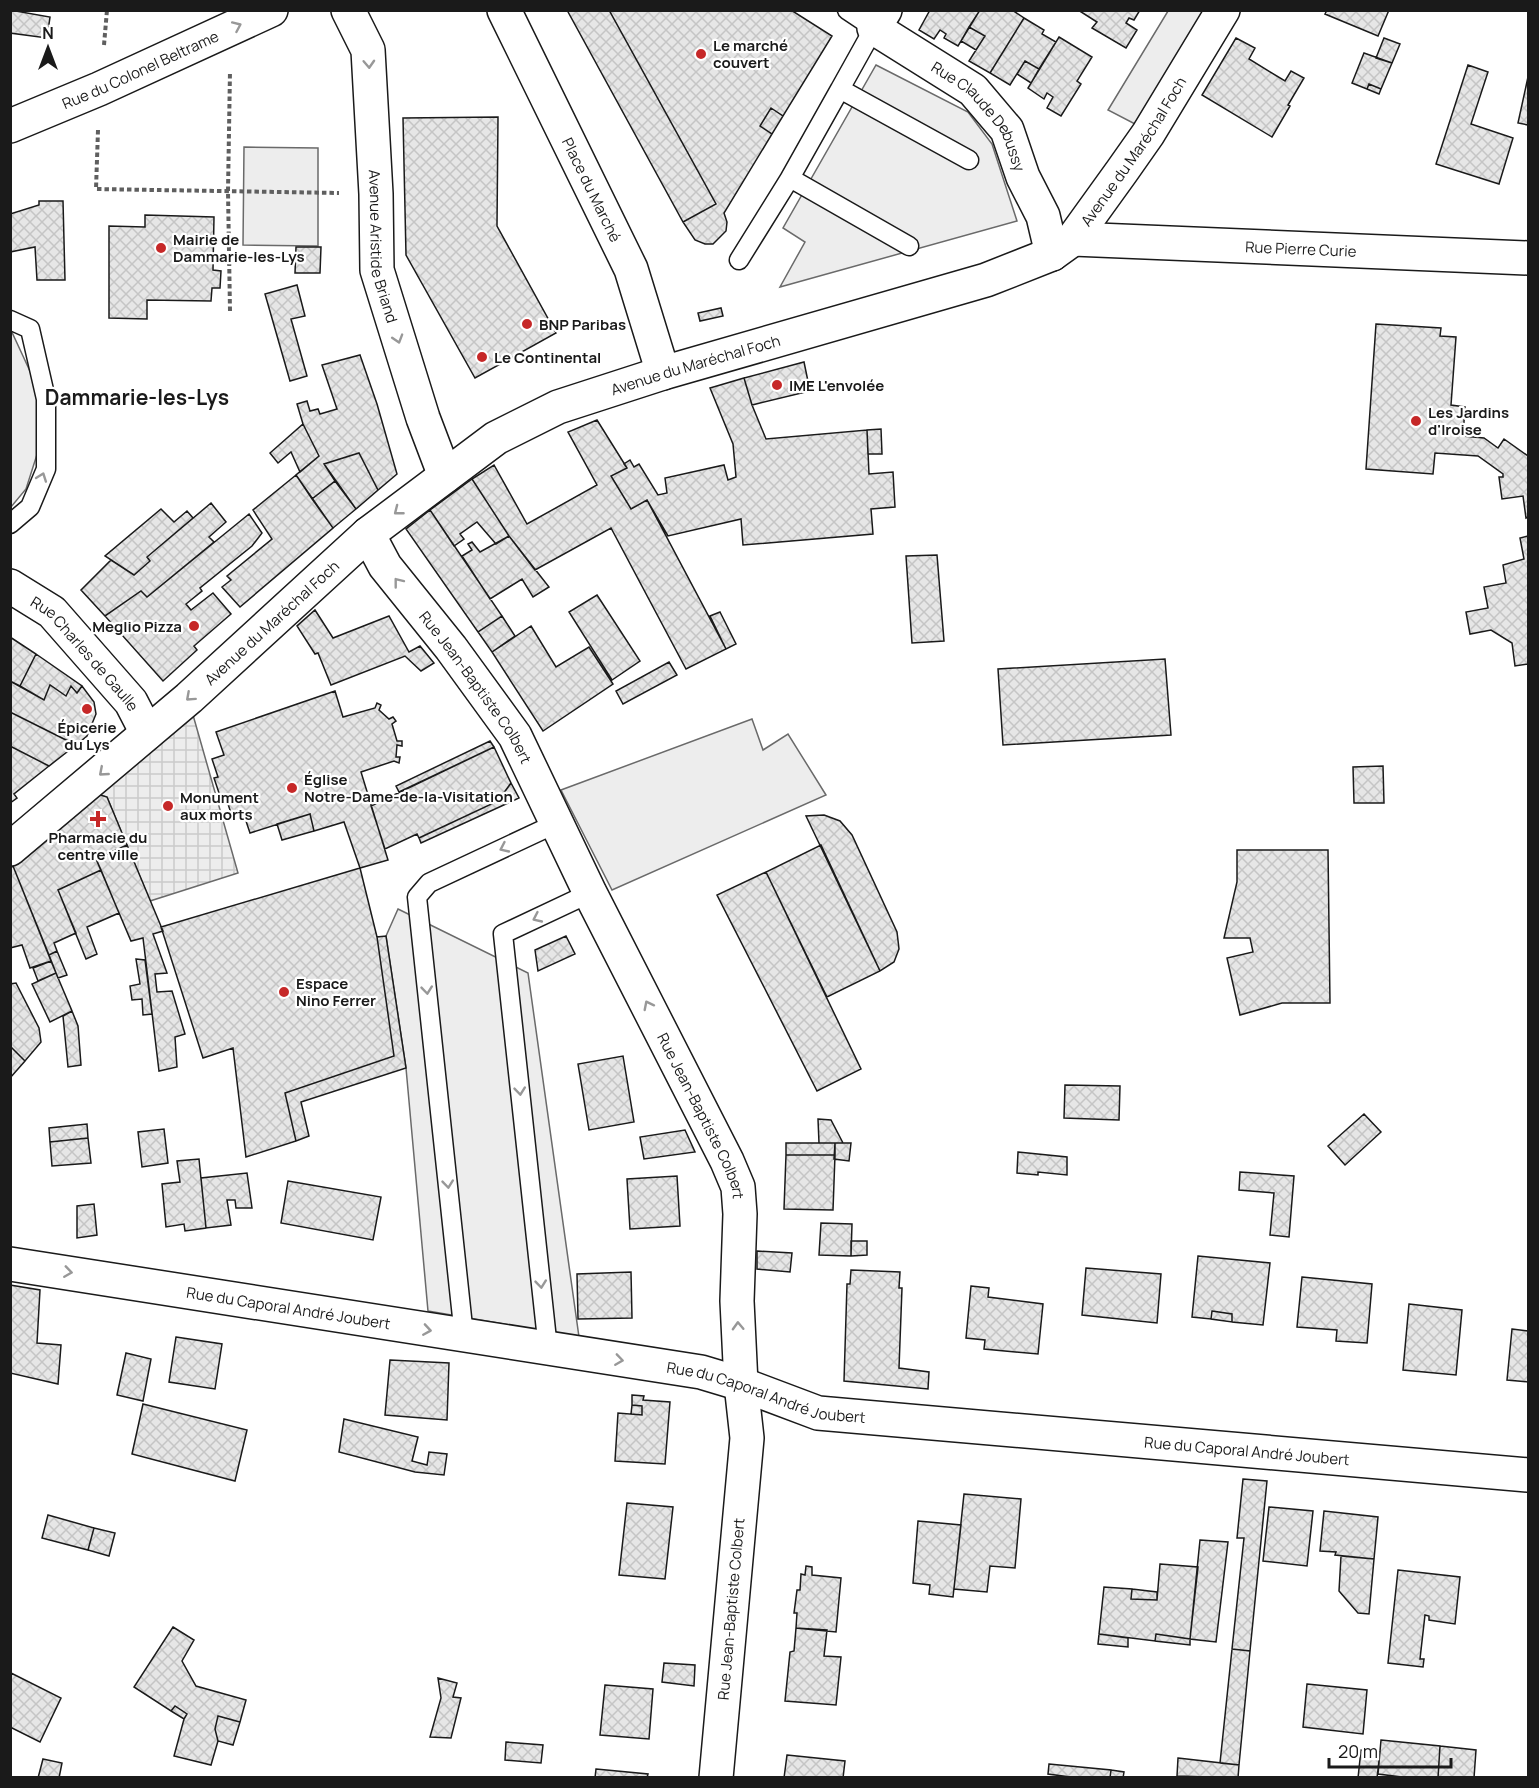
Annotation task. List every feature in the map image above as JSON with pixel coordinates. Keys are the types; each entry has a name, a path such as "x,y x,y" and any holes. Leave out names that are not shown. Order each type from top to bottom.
{"street":[{"name":"Rue du Colonel Beltrame","path":"10,126 99,89 272,10"},
{"name":"Avenue Aristide Briand","path":"348,10 369,50 376,194 376,270 423,418 445,476"},
{"name":"Place du Marché","path":"504,10 632,269 663,373"},
{"name":"Avenue du Maréchal Foch","path":"10,849 189,698 369,534 496,438 558,407 663,373 986,280 1062,246 1148,134 1222,10"},
{"name":"Rue Claude Debussy","path":"880,19 973,90 1007,130 1023,177 1062,246"},
{"name":"Rue Pierre Curie","path":"1062,246 1528,258"},
{"name":"Rue Jean-Baptiste Colbert","path":"369,534 386,566 451,648 515,736 590,893 728,1161 738,1187 740,1214 737,1301 741,1384 747,1438 716,1778"},
{"name":"Rue Charles de Gaulle","path":"10,586 52,612 130,702 147,733"},
{"name":"Rue du Caporal André Joubert","path":"10,1264 548,1350 701,1372 741,1384 818,1413 1528,1475"}],"lane":[{"path":"739,260 790,178 880,19 847,10"},
{"path":"840,89 969,160"},
{"path":"790,178 909,246"},
{"path":"10,320 30,329 46,399 46,469 30,507 10,524"},
{"path":"464,1336 417,897 429,883 557,823"},
{"path":"548,1350 503,934 590,893"}],"path":[{"path":"108,11 99,89 96,189 376,194"},
{"path":"230,310 228,191 231,29"}],"shaded area":[{"path":"1168,11 1205,11 1135,124 1108,110"},
{"path":"876,65 968,112 992,144 1017,221 780,287 805,242 783,228"},
{"path":"244,147 318,148 318,246 243,245"},
{"path":"10,328 35,382 41,442 26,489 11,507"},
{"path":"193,715 238,873 150,901 107,797 97,794"},
{"path":"752,719 763,750 788,734 826,795 612,890 561,790"},
{"path":"398,909 528,973 579,1337 428,1311 406,1068 386,936"}],"building":[{"path":"10,10 50,17 47,38 10,33"},
{"path":"567,10 609,10 716,204 683,222"},
{"path":"609,10 791,10 832,36 783,116 771,108 760,126 772,134 724,213 727,222 726,231 713,244 695,240 683,222 716,204"},
{"path":"930,10 980,10 958,46 944,38 946,34 940,30 934,39 919,30"},
{"path":"980,10 1012,10 1024,18 990,73 969,61 985,36 969,27"},
{"path":"1078,10 1140,10 1134,20 1129,18 1126,23 1137,30 1126,48 1092,28 1097,22"},
{"path":"1327,10 1389,10 1378,36 1325,14"},
{"path":"1024,18 1044,30 1042,34 1056,42 1039,69 1025,61 1010,85 990,73"},
{"path":"969,27 985,36 976,50 961,41"},
{"path":"1059,37 1092,57 1077,81 1081,84 1061,116 1047,108 1053,97 1047,93 1044,99 1028,88"},
{"path":"1236,38 1255,48 1249,59 1285,81 1291,71 1304,78 1272,137 1202,95"},
{"path":"1384,38 1400,44 1392,63 1376,58"},
{"path":"1364,53 1392,63 1381,89 1369,84 1367,89 1352,83"},
{"path":"1025,61 1039,69 1031,83 1017,74"},
{"path":"1468,65 1488,72 1471,124 1513,138 1499,184 1436,164"},
{"path":"1528,77 1528,125 1518,123"},
{"path":"1369,84 1381,89 1379,94 1367,89"},
{"path":"771,108 783,116 772,134 760,126"},
{"path":"498,117 497,226 556,333 475,378 406,255 403,118"},
{"path":"39,201 63,201 65,280 37,280 35,247 10,252 10,214 39,205"},
{"name":"Mairie de Dammarie-les-Lys","path":"145,215 214,217 213,270 221,271 220,288 212,288 211,301 147,300 147,319 109,318 109,226 145,227"},
{"path":"296,247 321,247 320,273 295,273"},
{"path":"297,285 305,316 291,319 307,376 290,381 265,294"},
{"path":"721,308 723,316 700,321 698,313"},
{"name":"Les Jardins d'Iroise","path":"1376,324 1441,328 1440,336 1456,337 1451,405 1465,407 1463,436 1484,438 1498,448 1504,439 1528,456 1528,517 1526,518 1523,496 1502,499 1499,477 1503,477 1503,474 1478,456 1435,453 1433,474 1366,469"},
{"path":"360,355 397,474 378,490 359,453 324,464 335,481 312,499 296,475 319,456 303,424 297,404 307,401 310,411 318,409 320,414 337,409 322,365"},
{"name":"IME L'envolée","path":"804,362 810,391 752,405 744,378"},
{"path":"744,378 766,439 867,430 869,474 893,472 895,507 871,509 873,534 743,545 741,519 668,536 647,500 631,509 611,476 627,468 624,464 630,460 634,467 639,464 658,495 667,493 665,478 724,465 728,480 736,477 733,444 710,388"},
{"path":"597,420 627,468 611,476 631,509 647,500 726,649 686,669 611,528 535,570 509,536 472,479 494,465 527,524 597,485 568,432"},
{"path":"303,424 319,456 300,472 291,452 278,463 270,453"},
{"path":"881,429 882,454 868,454 867,430"},
{"path":"359,453 378,490 356,509 324,464"},
{"path":"296,475 333,528 240,607 222,587 231,580 227,576 272,539 253,510"},
{"path":"472,479 509,536 496,544 477,522 460,534 464,539 454,546 430,510"},
{"path":"335,481 356,509 333,528 312,499"},
{"path":"211,503 226,522 209,537 214,542 147,597 141,591 105,616 81,590 111,560 134,575 150,561 147,557"},
{"path":"161,509 174,522 187,511 193,518 147,557 150,561 134,575 105,556"},
{"path":"430,510 502,616 478,632 406,529"},
{"path":"249,514 262,533 252,546 200,588 202,591 186,604 191,610 213,593 231,614 194,646 197,650 163,681 105,616 141,591 147,597"},
{"path":"509,536 549,587 533,597 522,579 490,599 462,556 472,550 468,544 472,542 480,552"},
{"path":"1528,536 1528,664 1515,666 1512,643 1491,630 1470,634 1466,612 1488,608 1484,587 1506,583 1503,565 1524,559 1520,538"},
{"path":"937,555 944,641 912,643 906,556"},
{"path":"597,595 640,661 612,680 569,612"},
{"path":"315,610 333,638 389,616 409,652 420,646 434,663 421,671 405,656 331,685 318,653 315,654 297,626"},
{"path":"720,612 736,644 726,649 710,616"},
{"path":"502,616 515,636 492,652 478,632"},
{"path":"531,626 556,667 589,647 613,684 543,731 492,652"},
{"path":"10,637 36,654 20,686 10,681"},
{"path":"36,654 82,686 77,693 71,686 66,696 50,685 44,700 20,686"},
{"path":"1165,659 1171,735 1003,745 998,669"},
{"path":"669,662 677,675 623,704 616,691"},
{"path":"10,681 44,700 50,685 66,696 71,686 77,693 82,686 94,702 96,714 87,736 76,745 10,712"},
{"name":"Église Notre-Dame-de-la-Visitation","path":"335,691 343,717 375,708 377,703 381,705 379,710 389,719 393,717 396,721 392,724 397,741 402,741 402,746 397,745 396,757 400,757 399,763 394,761 361,772 388,860 360,868 344,822 314,831 310,814 250,833 242,809 231,813 226,798 221,799 214,778 218,777 212,759 224,755 216,732"},
{"path":"10,712 76,745 49,766 10,746"},
{"path":"490,741 494,747 399,792 396,786"},
{"path":"10,746 49,766 14,794 17,798 10,803"},
{"path":"494,747 511,783 498,801 419,838 417,834 385,849 371,806"},
{"path":"1383,766 1384,803 1354,803 1353,767"},
{"path":"511,783 519,798 421,843 419,838 498,801"},
{"path":"97,794 107,797 127,845 96,859 101,870 58,890 76,933 54,943 57,951 49,955 13,866"},
{"path":"310,814 314,831 282,840 277,824"},
{"path":"824,815 840,821 852,835 897,932 899,949 894,962 880,971 806,816"},
{"path":"127,845 163,931 153,934 167,973 155,974 157,992 172,991 185,1034 175,1037 177,1067 159,1071 143,938 131,941 96,859"},
{"path":"821,845 880,971 827,997 766,872"},
{"path":"1237,850 1328,850 1330,1003 1282,1003 1240,1015 1227,958 1253,952 1250,938 1224,938 1237,882"},
{"path":"13,866 51,961 30,968 22,945 10,948 10,868"},
{"name":"Espace Nino Ferrer","path":"360,868 377,937 394,1056 285,1093 296,1141 246,1157 233,1048 203,1058 161,927"},
{"path":"101,870 119,913 87,927 97,954 86,959 58,890"},
{"path":"766,872 861,1069 817,1091 717,895"},
{"path":"386,936 406,1068 301,1102 309,1136 296,1141 285,1093 394,1056 377,937"},
{"path":"566,936 575,954 538,971 535,950"},
{"path":"57,951 67,975 58,978 49,955"},
{"path":"136,959 145,960 152,1014 143,1015 142,999 132,1000 130,986 140,984"},
{"path":"51,961 56,973 38,981 33,968"},
{"path":"56,973 72,1011 50,1022 32,984"},
{"path":"16,983 39,1028 41,1042 25,1061 10,1046 10,984"},
{"path":"72,1011 78,1026 81,1065 68,1067 63,1016"},
{"path":"10,1046 25,1061 10,1078"},
{"path":"623,1056 634,1122 589,1130 578,1064"},
{"path":"1065,1085 1120,1086 1119,1120 1064,1118"},
{"path":"1364,1114 1381,1132 1345,1165 1328,1146"},
{"path":"818,1119 831,1120 843,1143 819,1143"},
{"path":"87,1124 88,1138 50,1142 49,1128"},
{"path":"164,1129 168,1163 142,1167 138,1132"},
{"path":"685,1130 695,1152 644,1159 640,1137"},
{"path":"88,1138 91,1163 52,1166 50,1142"},
{"path":"786,1143 835,1143 835,1155 786,1155"},
{"path":"835,1143 851,1143 849,1161 834,1159"},
{"path":"1018,1152 1067,1157 1067,1175 1038,1172 1038,1175 1017,1173"},
{"path":"786,1155 835,1155 833,1210 784,1209"},
{"path":"199,1159 206,1228 185,1231 184,1224 166,1227 162,1184 180,1182 177,1161"},
{"path":"1240,1172 1294,1176 1289,1237 1270,1235 1274,1193 1239,1190"},
{"path":"247,1173 252,1208 236,1208 235,1200 227,1200 231,1225 206,1228 201,1178"},
{"path":"677,1176 680,1226 630,1229 627,1179"},
{"path":"288,1181 381,1197 373,1240 281,1223"},
{"path":"94,1204 97,1235 77,1238 77,1206"},
{"path":"821,1223 852,1224 851,1256 819,1255"},
{"path":"851,1241 867,1241 867,1255 851,1256"},
{"path":"757,1251 792,1253 790,1272 757,1269"},
{"path":"1198,1256 1270,1263 1263,1325 1232,1322 1232,1314 1212,1311 1211,1319 1192,1317"},
{"path":"1086,1268 1161,1274 1157,1323 1082,1315"},
{"path":"851,1270 900,1272 899,1288 902,1288 899,1368 929,1372 928,1389 844,1381 847,1284 850,1284"},
{"path":"631,1272 632,1318 578,1319 577,1274"},
{"path":"1302,1277 1372,1284 1367,1343 1336,1341 1337,1330 1297,1327"},
{"path":"10,1285 40,1290 37,1343 61,1345 58,1384 10,1373"},
{"path":"971,1286 989,1288 988,1297 1043,1304 1038,1354 984,1349 985,1340 966,1338"},
{"path":"1409,1304 1462,1310 1456,1375 1403,1370"},
{"path":"1212,1311 1232,1314 1232,1322 1211,1319"},
{"path":"1512,1329 1528,1331 1528,1382 1507,1380"},
{"path":"176,1337 222,1344 215,1389 169,1382"},
{"path":"126,1353 151,1359 143,1401 117,1395"},
{"path":"390,1360 449,1363 447,1420 385,1415"},
{"path":"632,1395 644,1396 643,1400 670,1402 665,1464 615,1461 618,1413 642,1415 642,1406 632,1405"},
{"path":"143,1404 247,1430 235,1481 132,1454"},
{"path":"632,1405 642,1406 642,1415 631,1414"},
{"path":"344,1419 418,1437 412,1461 427,1465 429,1452 447,1454 444,1475 415,1472 339,1452"},
{"path":"1243,1479 1267,1481 1250,1651 1232,1649 1244,1538 1237,1538"},
{"path":"964,1494 1021,1499 1015,1568 990,1566 987,1592 954,1589"},
{"path":"627,1503 673,1507 665,1579 619,1575"},
{"path":"1269,1507 1313,1511 1307,1566 1263,1561"},
{"path":"1324,1511 1378,1517 1374,1559 1320,1551"},
{"path":"48,1515 94,1528 88,1550 42,1538"},
{"path":"918,1521 961,1525 953,1597 929,1594 930,1585 913,1583"},
{"path":"94,1528 115,1533 109,1556 88,1550"},
{"path":"1200,1540 1228,1542 1216,1642 1190,1639"},
{"path":"1341,1556 1374,1559 1369,1614 1358,1613 1339,1591"},
{"path":"1160,1564 1198,1567 1190,1639 1156,1634 1155,1641 1099,1634 1104,1587 1132,1589 1131,1599 1157,1600"},
{"path":"806,1566 812,1567 812,1575 841,1578 836,1632 796,1628 797,1613 794,1613 797,1590 800,1590 801,1574 805,1575"},
{"path":"1398,1570 1460,1577 1455,1624 1429,1620 1429,1616 1425,1615 1420,1659 1424,1659 1423,1667 1388,1663"},
{"path":"1132,1589 1157,1592 1157,1600 1131,1599"},
{"path":"173,1627 194,1640 182,1661 196,1686 246,1700 240,1722 218,1716 215,1729 218,1741 211,1765 174,1756 187,1714 175,1706 171,1711 134,1687"},
{"path":"796,1628 827,1630 824,1656 841,1657 836,1705 785,1701 790,1652 794,1651"},
{"path":"1099,1634 1128,1638 1128,1647 1098,1644"},
{"path":"1156,1634 1190,1639 1190,1645 1155,1641"},
{"path":"1232,1649 1250,1651 1239,1765 1220,1763"},
{"path":"664,1663 695,1665 694,1686 662,1682"},
{"path":"11,1673 61,1698 40,1742 10,1727"},
{"path":"438,1678 457,1683 453,1697 461,1698 451,1738 430,1737 441,1698"},
{"path":"1307,1684 1367,1690 1363,1734 1303,1727"},
{"path":"605,1685 653,1689 649,1739 600,1735"},
{"path":"175,1706 187,1714 184,1719 171,1711"},
{"path":"218,1716 240,1722 233,1745 218,1741 215,1729"},
{"path":"1381,1740 1440,1746 1438,1778 1410,1778 1378,1774"},
{"path":"506,1742 543,1745 541,1763 505,1760"},
{"path":"1440,1746 1476,1750 1474,1778 1438,1778"},
{"path":"1361,1750 1380,1752 1377,1778 1358,1778"},
{"path":"787,1755 845,1761 843,1778 784,1778"},
{"path":"1178,1758 1239,1765 1238,1778 1177,1776"},
{"path":"43,1759 62,1763 59,1778 38,1778"},
{"path":"1049,1764 1111,1770 1110,1778 1078,1778 1048,1774"},
{"path":"596,1769 648,1774 647,1778 595,1778"},
{"path":"1111,1770 1124,1772 1123,1778 1110,1778"}],"place":[{"name":"Le marché couvert","path":"701,54"},
{"name":"Mairie de Dammarie-les-Lys","path":"161,248"},
{"name":"BNP Paribas","path":"527,324"},
{"name":"Le Continental","path":"482,357"},
{"name":"IME L'envolée","path":"777,385"},
{"name":"Les Jardins d'Iroise","path":"1416,421"},
{"name":"Meglio Pizza","path":"194,626"},
{"name":"Épicerie du Lys","path":"87,709"},
{"name":"Église Notre-Dame-de-la-Visitation","path":"292,788"},
{"name":"Monument aux morts","path":"168,806"},
{"name":"Pharmacie du centre ville","path":"98,819"},
{"name":"Espace Nino Ferrer","path":"284,992"}],"district":[{"name":"Dammarie-les-Lys","path":"137,397"}]}
